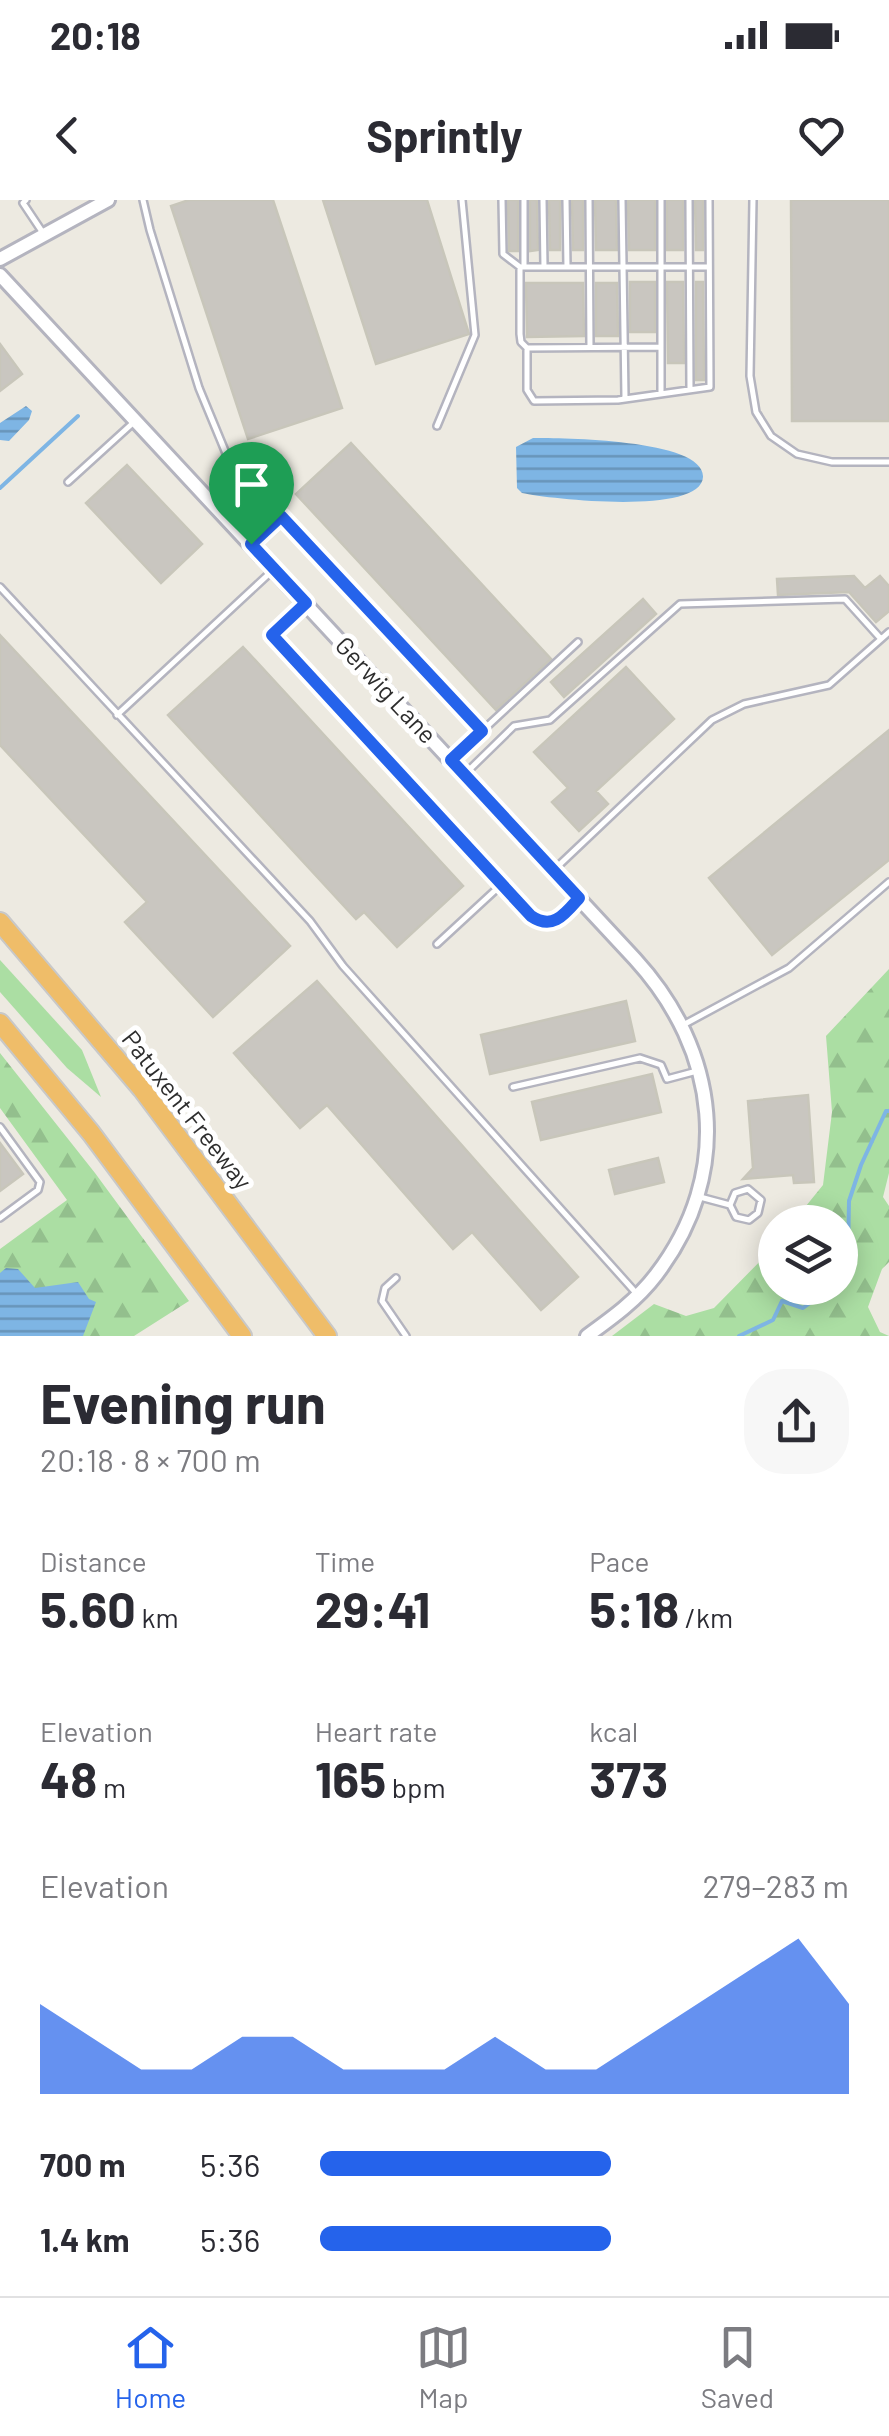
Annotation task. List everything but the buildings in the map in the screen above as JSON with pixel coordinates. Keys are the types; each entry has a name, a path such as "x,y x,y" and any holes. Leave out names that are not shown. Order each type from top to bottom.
{"highway":[{"name":"Patuxent Freeway","path":"0,922 142,1090 327,1336"},
{"path":"0,1023 91,1133 242,1336"}],"street":[{"path":"0,260 86,205 108,200"},
{"name":"Gerwig Lane","path":"0,275 554,870 648,974 683,1025 700,1070 707,1115 698,1196 669,1256 638,1296 587,1336"}],"lane":[{"path":"26,200 23,202 44,235"},
{"path":"143,200 199,388 230,463 228,482 212,501"},
{"path":"438,426 475,334 462,200"},
{"path":"502,200 503,254 522,267 709,267"},
{"path":"524,200 520,334 526,348 527,390 534,400 624,398 710,387 709,200"},
{"path":"543,200 544,267"},
{"path":"566,200 566,267"},
{"path":"589,200 590,348"},
{"path":"622,200 624,398"},
{"path":"660,200 662,392"},
{"path":"689,200 690,389"},
{"path":"753,200 750,376 756,412 771,436 797,454 832,462 889,462"},
{"path":"526,348 661,347"},
{"path":"68,482 136,420"},
{"path":"251,544 281,516 482,731"},
{"path":"117,715 274,569"},
{"path":"0,587 310,921 343,966 638,1296"},
{"path":"464,774 514,726 550,720 680,604 845,599 881,639"},
{"path":"306,603 272,635 531,916 543,923 557,921 579,898"},
{"path":"554,870 712,720 744,704 829,685 889,632"},
{"path":"451,760 578,642"},
{"path":"683,1025 789,968 889,882"},
{"path":"436,944 502,884"},
{"path":"512,1087 640,1058 662,1065 667,1079 700,1070"},
{"path":"0,1127 40,1182 38,1190 0,1218"},
{"path":"698,1196 730,1206 736,1217 749,1220 761,1206 758,1195 748,1189 735,1193 730,1206"},
{"path":"396,1278 386,1288 382,1301 406,1336"}],"green space":[{"path":"0,960 82,1050 101,1097 67,1068 0,992"},
{"path":"889,969 889,1173 883,1197 889,1206 889,1262 882,1269 868,1307 880,1332 889,1336 612,1336 654,1304 686,1316 714,1308 758,1263 758,1305 858,1305 858,1205 807,1205 823,1185 832,1112 826,1036"},
{"path":"0,1053 189,1301 134,1336 0,1336 0,1249 67,1200 0,1108"}],"water":[{"path":"26,406 32,411 29,420 9,441 0,440 0,423"},
{"path":"533,438 600,440 657,448 697,464 703,477 696,489 652,501 591,501 522,493 517,488 516,447"},
{"path":"6,1268 18,1269 35,1288 78,1282 89,1299 96,1302 83,1336 0,1336 0,1273"}],"waterway":[{"path":"0,488 78,416"},
{"path":"849,1205 861,1165 889,1111"},
{"path":"739,1336 773,1320 780,1305"},
{"path":"794,1305 807,1305"}],"route":[{"path":"281,516 482,731 451,760 579,898 557,921 543,923 531,916 272,635 306,603 251,544 281,516"}]}
